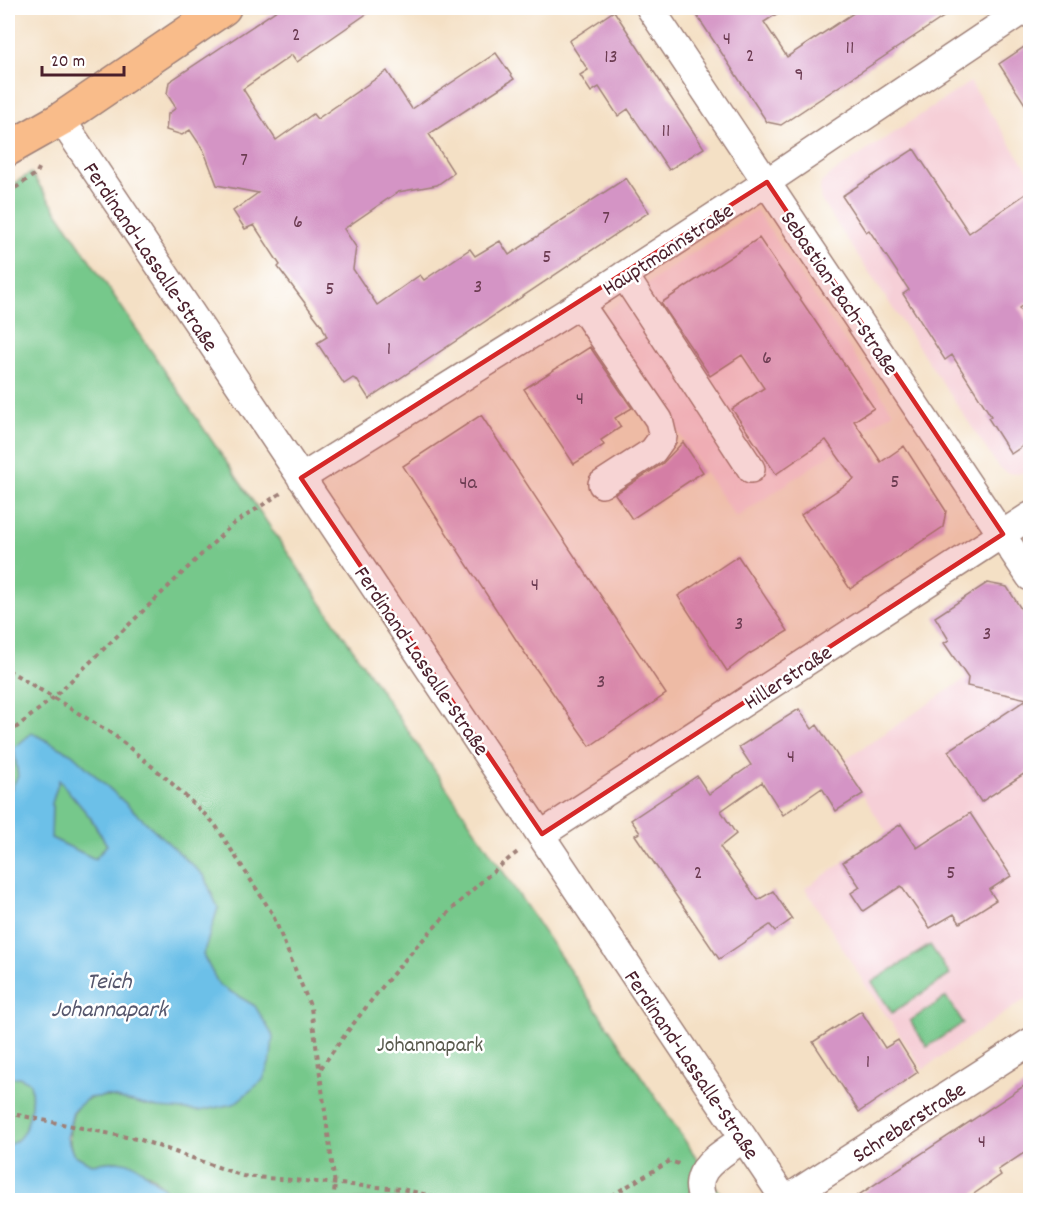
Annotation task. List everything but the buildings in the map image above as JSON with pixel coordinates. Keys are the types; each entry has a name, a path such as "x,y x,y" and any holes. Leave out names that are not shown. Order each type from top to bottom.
{"main road":[{"path":"8,149 61,119 224,8"}],"street":[{"name":"Sebastian-Bach-Straße","path":"650,8 1030,577"},
{"name":"Hauptmannstraße","path":"301,478 475,372 580,304 1026,8"},
{"name":"Ferdinand-Lassalle-Straße","path":"61,119 785,1200"},
{"path":"624,275 752,469"},
{"path":"580,304 658,420 663,437 653,451 602,484"},
{"name":"Hillerstraße","path":"542,834 1030,516"},
{"name":"Schreberstraße","path":"785,1200 1030,1042"},
{"path":"703,1200 698,1185 701,1172 742,1139"}],"path":[{"path":"8,734 52,698 232,525 267,504 301,478"},
{"path":"8,670 114,735 214,823 272,913 312,1008 335,1185 333,1200"},
{"path":"321,1070 357,1018 413,952 487,875 542,834"},
{"path":"8,1113 141,1140 243,1176 401,1189 450,1200"},
{"path":"604,1200 670,1161 701,1172"}],"highlighted area":[{"path":"767,182 1003,534 542,834 301,478"}],"shaded area":[{"path":"970,82 1030,173 1030,470 1018,474 1008,473 999,468 821,200 821,183 830,175"},
{"path":"756,210 893,412 736,518 600,316"},
{"path":"1030,652 1030,996 923,1069 866,986 805,888 887,833 842,762 968,677 971,686 980,688"}],"green space":[{"name":"Johannapark","path":"31,173 725,1200 170,1200 165,1189 151,1175 117,1161 91,1164 73,1154 70,1144 72,1118 77,1107 85,1100 109,1097 158,1108 255,1006 219,985 203,955 218,908 204,876 72,754 32,733 14,748 18,776 8,795 8,187"},
{"path":"59,779 90,817 107,845 95,859 51,838 52,803"},
{"path":"930,945 950,975 892,1013 872,982"},
{"path":"946,997 963,1023 927,1047 910,1021"},
{"path":"19,1077 30,1082 31,1109 21,1135 8,1145 8,1078"}],"water":[{"name":"Teich Johannapark","path":"32,733 72,754 204,876 218,908 203,955 219,985 255,1006 273,1036 271,1058 263,1080 234,1104 199,1111 158,1108 107,1096 88,1098 73,1111 67,1138 73,1154 91,1164 117,1161 134,1164 165,1189 170,1200 8,1200 8,1145 21,1135 31,1109 30,1082 19,1077 8,1078 8,795 18,776 14,748","holes":["59,780 90,817 107,845 95,859 51,838 52,803"]}]}
